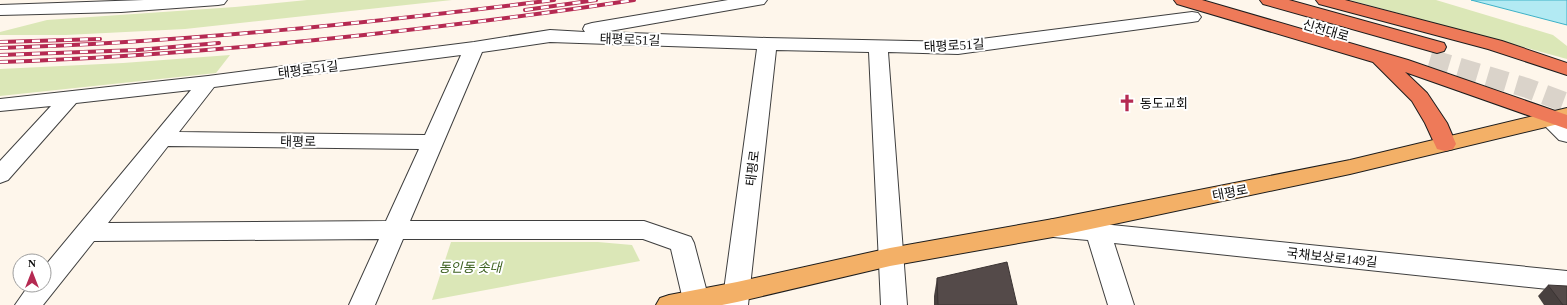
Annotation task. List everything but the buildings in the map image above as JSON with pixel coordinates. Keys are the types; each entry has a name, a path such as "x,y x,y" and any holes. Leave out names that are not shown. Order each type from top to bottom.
{"highway":[{"path":"1183,0 1377,57 1562,123"},
{"name":"신천대로","path":"1221,0 1433,53 1269,0"},
{"path":"1325,0 1495,45 1567,69"},
{"path":"1413,69 1440,66 1451,52 1427,28"},
{"path":"1377,57 1420,97 1436,123 1445,144"}],"main road":[{"name":"태평로","path":"669,305 696,300 736,298 890,257 1053,228 1350,167 1445,144 1562,123"}],"street":[{"path":"0,10 121,7 218,0"},
{"path":"550,36 758,0"},
{"name":"태평로51길","path":"0,105 208,82 474,48 550,36 767,44 958,48 1192,17"},
{"name":"태평로","path":"736,298 767,44"},
{"path":"878,46 894,305"},
{"path":"362,305 474,48"},
{"path":"28,305 208,82"},
{"path":"0,175 70,97"},
{"name":"태평로","path":"162,139 434,142"},
{"name":"국채보상로149길","path":"1053,228 1567,281"},
{"path":"86,232 644,230 682,243 696,300"},
{"path":"1098,232 1121,305"}],"green space":[{"path":"307,0 452,0 185,29 66,35 0,35 0,32 47,20 235,7"},
{"path":"1350,0 1436,0 1553,35 1567,46 1567,59"},
{"path":"230,55 216,73 0,96 0,69 123,63"},
{"name":"동인동 솟대","path":"451,242 598,242 632,245 640,261 432,300"}],"water":[{"path":"1471,0 1567,0 1567,25"}],"tunnel":[{"path":"1430,59 1527,88 1567,103"}],"railway":[{"path":"0,48 209,36 347,24 554,0"},
{"path":"525,10 596,0"},
{"path":"0,62 137,55 319,40 499,19 634,0"},
{"path":"0,42 100,39"},
{"path":"0,55 138,50 219,43"}],"place":[{"name":"동도교회","path":"1127,103"}]}
